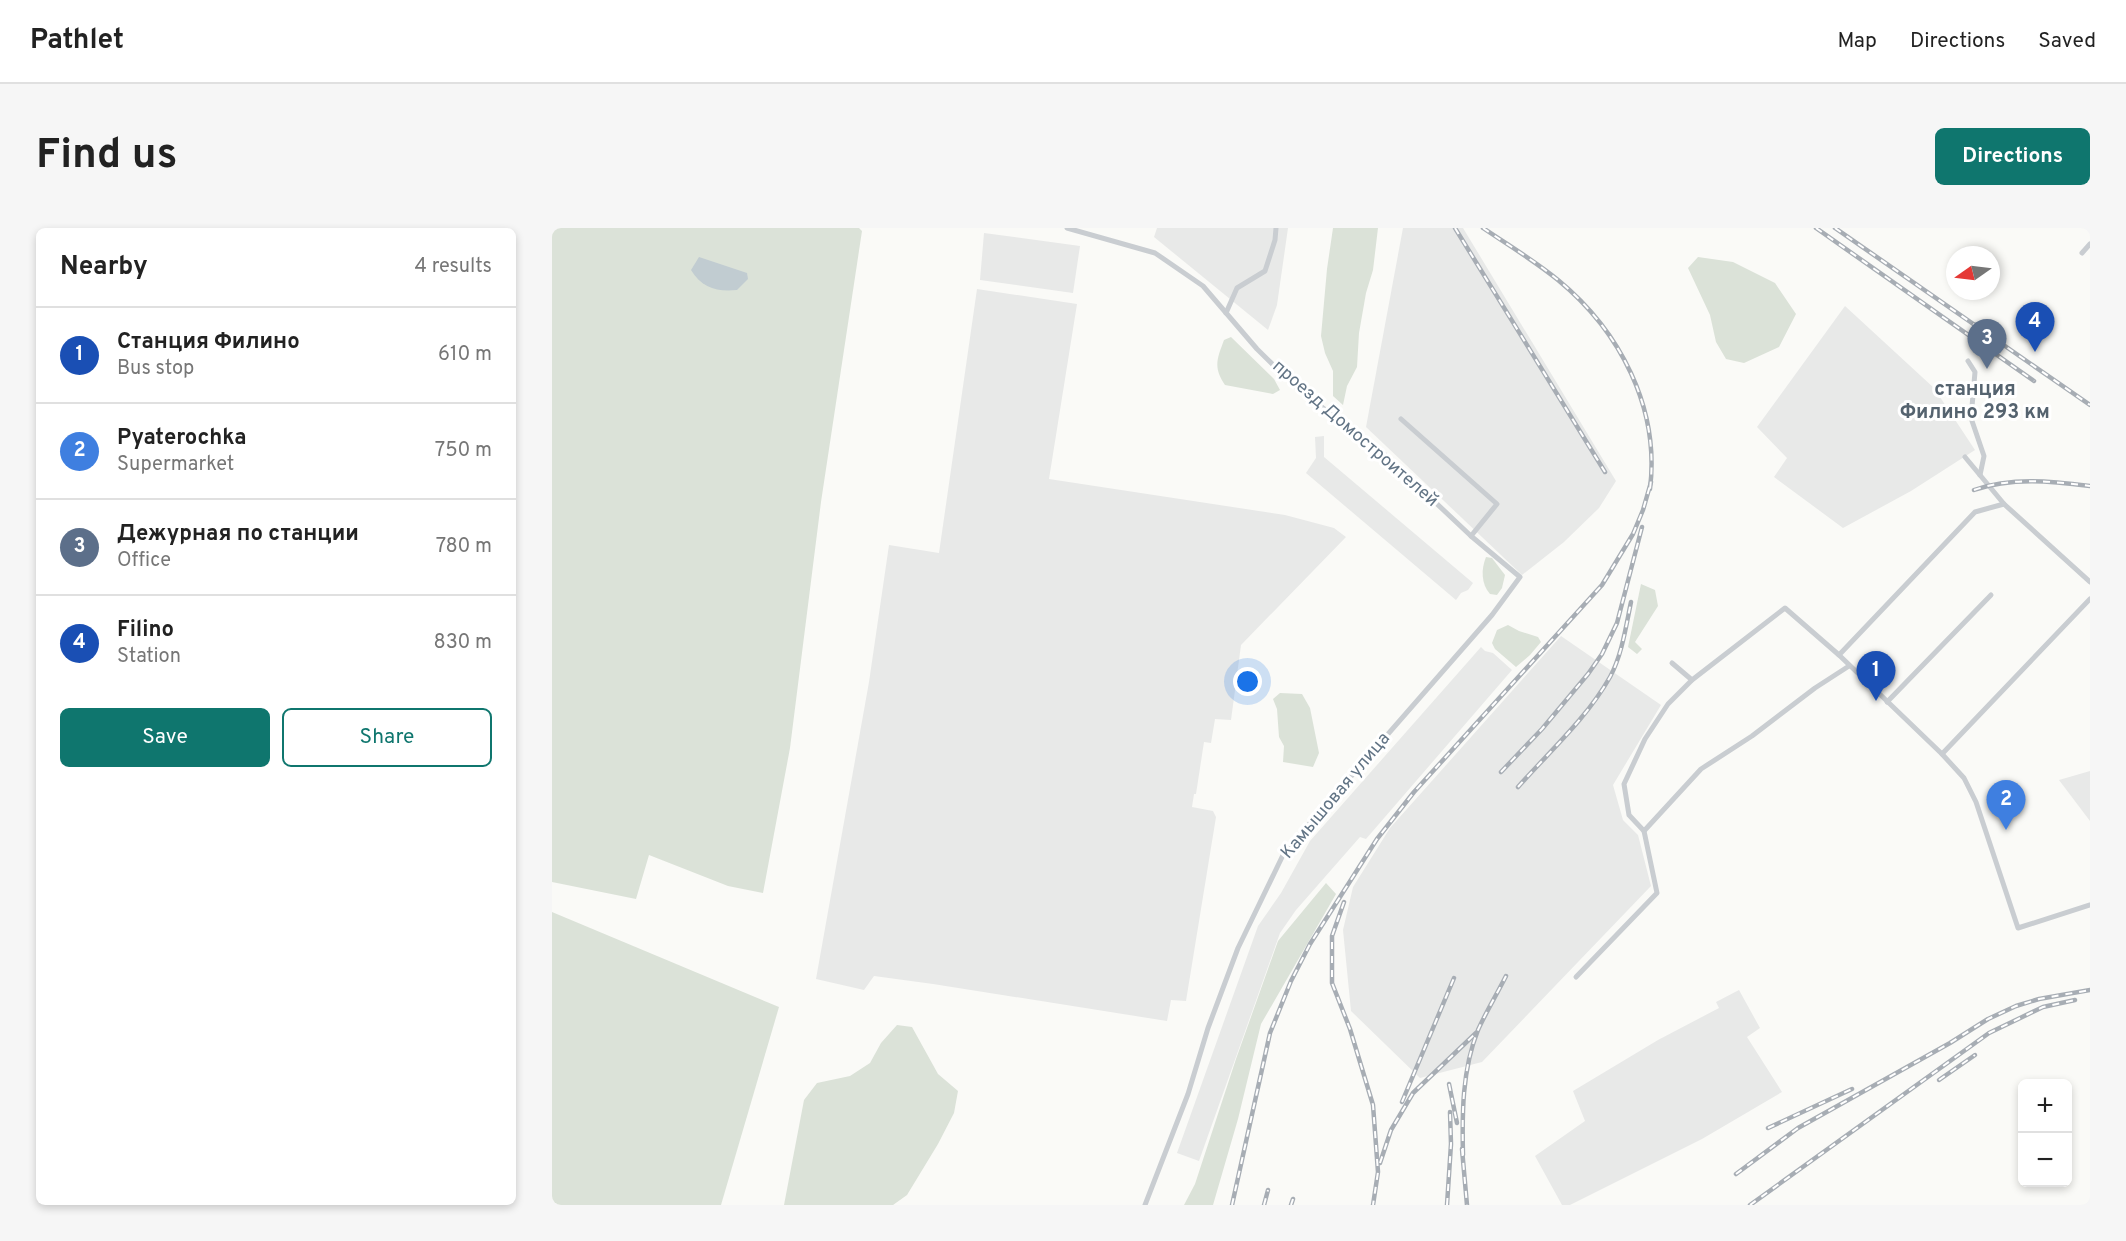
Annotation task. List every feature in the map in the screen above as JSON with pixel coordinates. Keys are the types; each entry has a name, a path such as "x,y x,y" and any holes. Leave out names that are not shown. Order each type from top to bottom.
{"street":[{"name":"проезд Домостроителей","path":"1067,228 1155,252 1203,286 1257,349 1299,390 1383,453 1471,536 1520,577"},
{"path":"1227,313 1237,288 1264,271 1275,240 1276,228"},
{"path":"2082,253 2090,244"},
{"path":"1968,361 1975,372 1971,418 1984,456 1980,476"},
{"path":"1401,419 1497,504 1471,536"},
{"path":"1965,457 2004,504 2090,582"},
{"path":"1839,655 1974,512 2004,504"},
{"name":"Камышовая улица","path":"1145,1205 1188,1094 1208,1028 1238,948 1284,853 1492,615 1520,577"},
{"path":"1887,702 1991,596"},
{"path":"1942,754 2090,599"},
{"path":"1576,978 1657,893 1644,831 1629,815 1624,784 1646,739 1668,704 1692,680 1785,608 1839,655 1964,778 1972,793 2018,928 2090,905"},
{"path":"1672,663 1692,680"},
{"path":"1644,831 1701,769 1752,736 1815,688 1849,666"}],"shaded area":[{"path":"552,228 859,228 862,231 821,502 790,748 763,893 728,886 649,855 636,899 552,882"},
{"path":"1157,228 1288,228 1277,305 1268,330 1154,237"},
{"path":"1333,228 1378,228 1373,270 1366,293 1359,333 1357,367 1347,386 1343,405 1333,396 1333,371 1321,336"},
{"path":"1403,228 1463,228 1616,481 1599,508 1564,542 1522,575 1366,427"},
{"path":"984,233 1080,246 1073,293 980,280"},
{"path":"699,257 747,273 748,279 737,290 711,288 700,281 691,270"},
{"path":"1698,257 1733,262 1775,283 1796,314 1779,347 1744,363 1726,359 1716,342 1710,315 1688,268"},
{"path":"977,289 1077,304 1049,479 1285,515 1334,528 1346,537 1241,645 1231,720 1215,719 1211,743 1204,742 1192,807 1213,811 1216,817 1186,1001 1171,1000 1167,1021 874,976 864,990 816,979 869,682 889,545 939,553"},
{"path":"1845,306 1934,388 1975,450 1911,491 1843,528 1774,477 1787,458 1757,427"},
{"path":"1231,337 1274,379 1280,390 1273,394 1225,385 1217,363 1224,340"},
{"path":"1324,436 1324,457 1473,583 1468,590 1461,593 1456,600 1306,473 1316,458 1315,437"},
{"path":"1486,557 1492,558 1505,575 1502,588 1497,595 1490,594 1483,581 1483,566"},
{"path":"1641,584 1655,590 1658,606 1635,642 1642,649 1637,654 1628,647"},
{"path":"1508,625 1538,637 1541,642 1516,667 1495,649 1492,643 1497,630"},
{"path":"1561,636 1661,705 1613,785 1623,820 1638,835 1651,886 1482,1062 1420,1078 1351,1011 1343,930 1353,887 1390,828"},
{"path":"1481,647 1493,653 1512,670 1366,839 1360,837 1296,910 1280,933 1199,1161 1177,1153 1258,926 1281,893 1310,841"},
{"path":"1280,693 1302,694 1310,708 1319,753 1313,767 1283,762 1284,746 1279,737 1277,709 1273,699"},
{"path":"2090,771 2090,821 2059,780"},
{"path":"1326,883 1336,894 1261,1024 1238,1119 1213,1205 1184,1205 1195,1184 1278,941"},
{"path":"552,912 779,1007 721,1205 552,1205"},
{"path":"1739,990 1760,1028 1747,1037 1782,1092 1702,1139 1570,1205 1562,1205 1535,1156 1585,1121 1573,1091 1658,1040 1719,1008 1716,1002"},
{"path":"897,1025 912,1027 938,1074 958,1091 954,1113 907,1195 893,1205 784,1205 804,1100 817,1083 850,1076 870,1063 881,1043"}],"railway":[{"path":"1455,228 1605,472"},
{"path":"1483,228 1558,280 1580,300 1617,347 1642,401 1649,429 1650,489"},
{"path":"1816,228 2034,381"},
{"path":"1835,228 2090,405"},
{"path":"1232,1205 1270,1033 1291,981 1310,944 1377,839 1414,792 1602,585 1633,534 1651,482"},
{"path":"1974,490 2017,482 2090,486"},
{"path":"1501,772 1542,729 1602,654 1617,623 1642,527"},
{"path":"1518,787 1579,721 1601,692 1621,650 1631,602"},
{"path":"1344,902 1332,936 1332,983 1350,1029 1373,1105 1378,1172 1373,1205"},
{"path":"1463,1155 1463,1108 1469,1061 1484,1016 1506,976"},
{"path":"1402,1102 1454,978"},
{"path":"1736,1174 1798,1128 1950,1043 1988,1019 2016,1006 2039,999 2090,990"},
{"path":"1750,1205 1989,1033 2043,1007 2075,1000"},
{"path":"1380,1163 1391,1130 1413,1093 1476,1033"},
{"path":"1939,1080 1975,1055"},
{"path":"1449,1084 1457,1123"},
{"path":"1768,1128 1852,1089"},
{"path":"1447,1205 1451,1144 1450,1112"},
{"path":"1462,1149 1467,1205"},
{"path":"1264,1205 1268,1190"},
{"path":"1291,1205 1293,1199"}],"place":[{"name":"Filino","path":"2035,352"},
{"name":"Дежурная по станции","path":"1987,369"},
{"name":"Станция Филино","path":"1876,701"},
{"name":"Pyaterochka","path":"2006,830"}],"district":[{"name":"станция Филино 293 км","path":"1975,402"}]}
